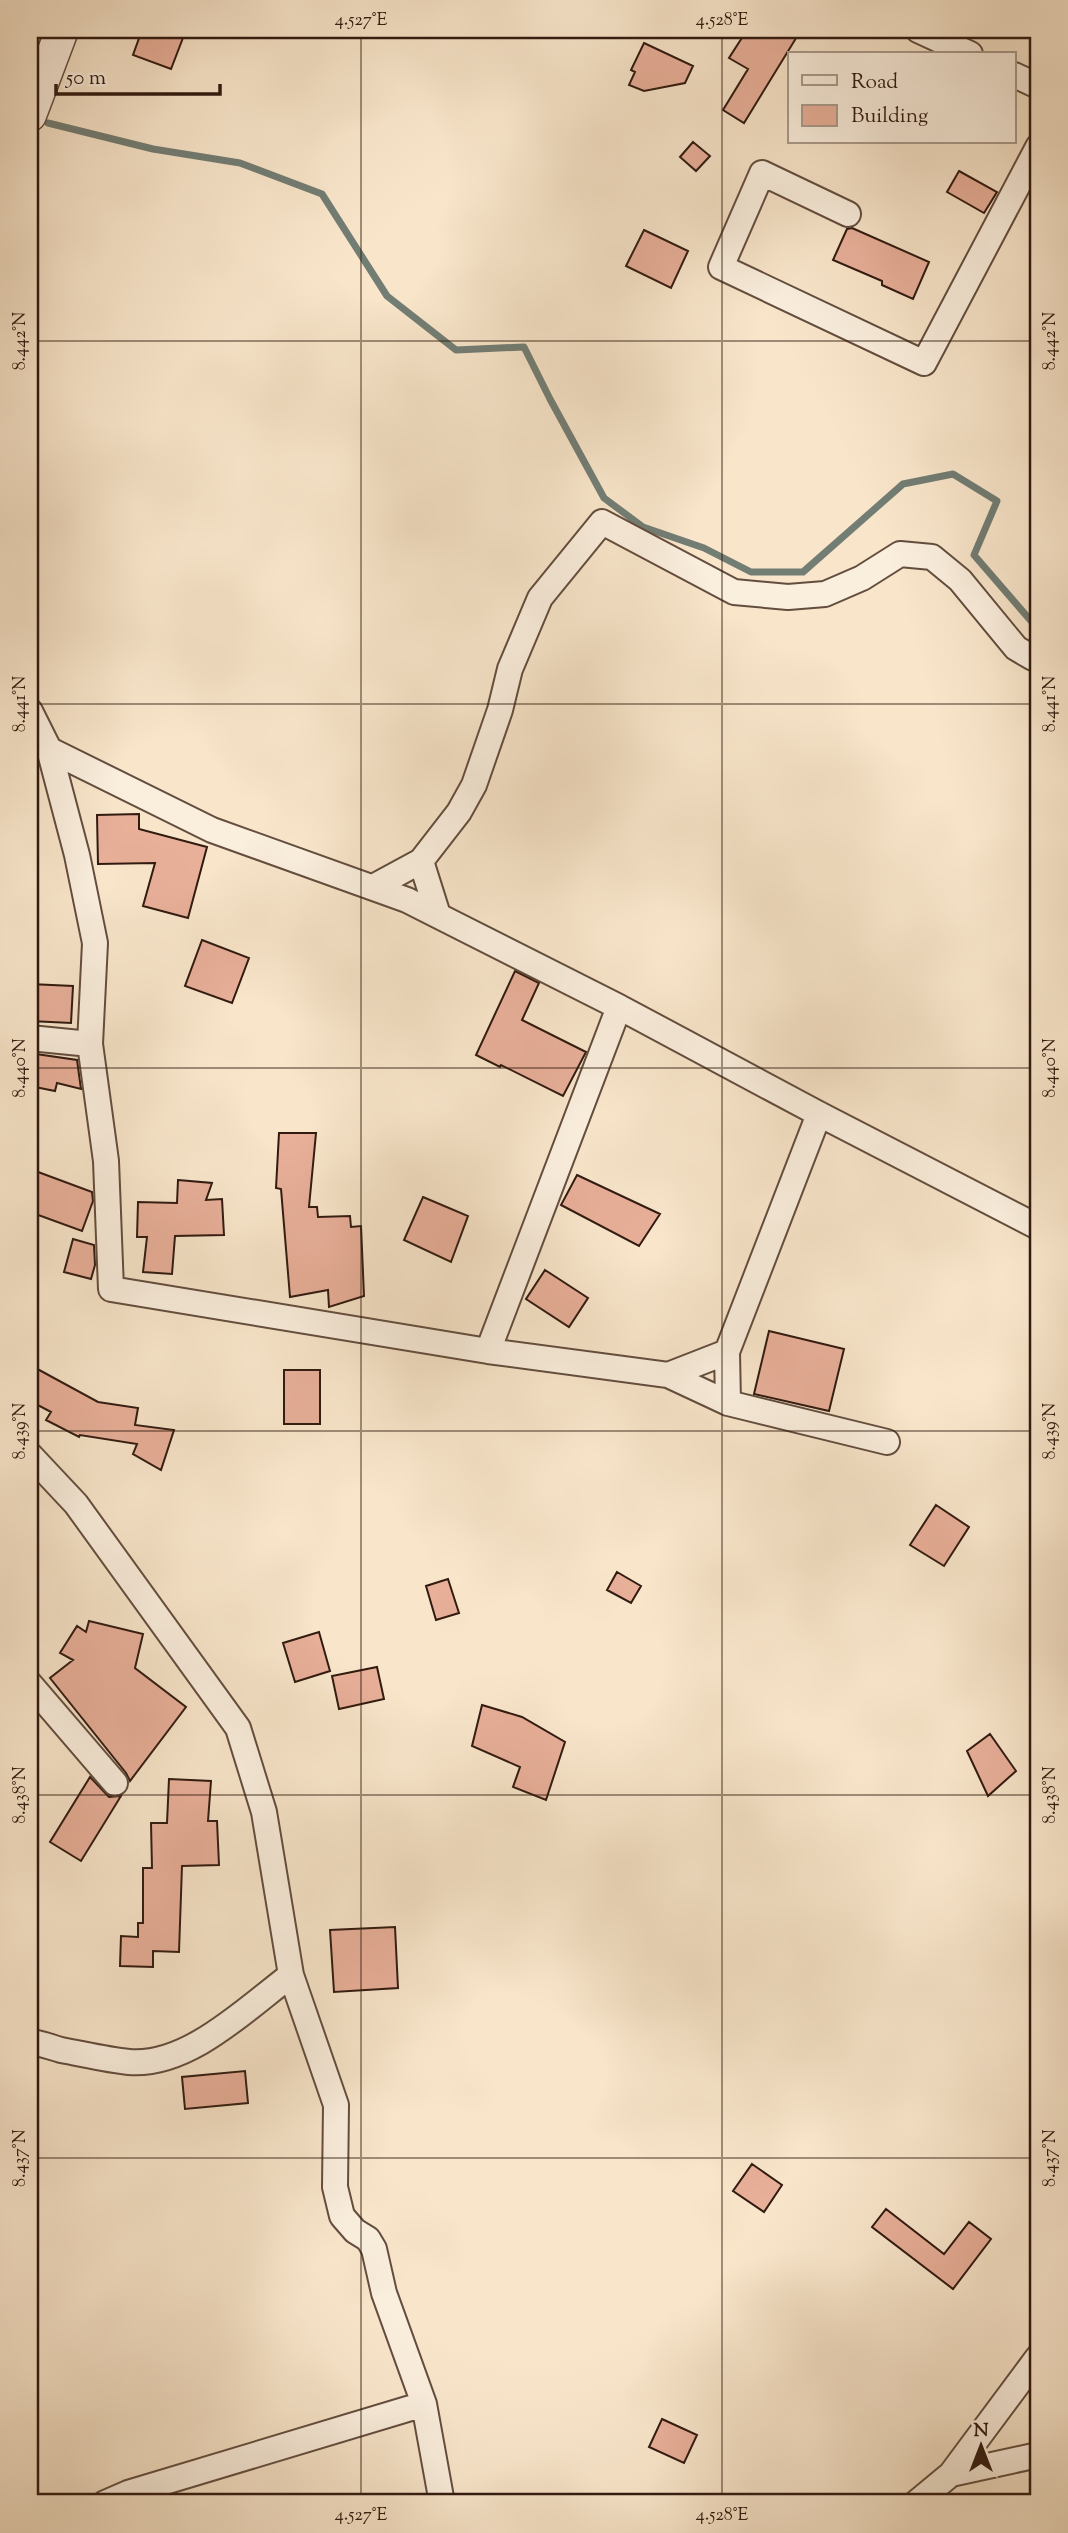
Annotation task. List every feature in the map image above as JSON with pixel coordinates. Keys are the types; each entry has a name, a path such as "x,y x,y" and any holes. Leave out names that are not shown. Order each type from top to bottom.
{"street":[{"path":"30,115 62,30"},
{"path":"918,30 966,52"},
{"path":"1016,76 1038,86"},
{"path":"848,214 762,173 721,267 924,363 1037,153"},
{"path":"373,887 421,861 459,812 474,785 500,710 510,669 540,598 602,522 734,592 788,597 825,594 862,578 900,554 932,556 960,580 1016,648 1033,658 1038,657"},
{"path":"30,711 77,855 95,943 90,1044 106,1161 111,1289 488,1352 668,1375 728,1403 887,1442"},
{"path":"39,745 212,830 407,900 619,1007 1038,1227"},
{"path":"421,861 438,915"},
{"path":"488,1352 619,1007"},
{"path":"30,1038 90,1044"},
{"path":"728,1403 727,1352 819,1114"},
{"path":"668,1375 727,1352"},
{"path":"30,1455 76,1504 238,1728 264,1812 291,1975 336,2105 335,2188 342,2216 355,2231 368,2239 374,2249 382,2287 424,2404 442,2503"},
{"path":"30,1684 115,1783"},
{"path":"30,2042 110,2059 152,2061 189,2049 206,2039 291,1975"},
{"path":"916,2503 951,2474 1038,2357"},
{"path":"105,2503 128,2493 424,2404"},
{"path":"951,2474 1038,2455"}],"building":[{"path":"142,30 186,30 171,69 133,55"},
{"path":"747,30 801,30 744,123 723,110 748,69 729,58"},
{"path":"644,43 693,66 685,83 644,91 629,85 635,72 631,70"},
{"path":"693,142 710,156 696,171 680,157"},
{"path":"959,171 997,192 984,213 947,192"},
{"path":"852,228 929,262 913,299 882,285 882,281 833,260 847,229"},
{"path":"644,230 688,251 671,288 626,266"},
{"path":"139,814 139,829 207,847 188,918 143,906 155,863 98,864 97,815"},
{"path":"202,940 249,958 232,1003 185,986"},
{"path":"515,971 539,983 522,1020 586,1052 563,1096 476,1055"},
{"path":"30,984 73,986 71,1023 30,1021"},
{"path":"36,1054 77,1060 81,1089 57,1083 55,1091 30,1086"},
{"path":"279,1133 316,1133 309,1207 317,1207 318,1217 350,1216 351,1227 361,1226 364,1296 329,1307 328,1290 290,1297 281,1189 276,1188"},
{"path":"30,1169 92,1192 93,1201 82,1231 30,1212"},
{"path":"577,1175 660,1214 639,1246 561,1205"},
{"path":"178,1180 212,1183 206,1200 222,1199 224,1235 175,1236 172,1274 143,1272 147,1237 137,1237 138,1202 177,1203"},
{"path":"423,1197 468,1216 451,1262 404,1240"},
{"path":"73,1239 94,1245 95,1265 91,1279 64,1272"},
{"path":"545,1270 588,1298 569,1327 526,1299"},
{"path":"769,1331 844,1349 829,1411 754,1394"},
{"path":"30,1365 98,1402 138,1408 135,1425 174,1430 161,1470 133,1454 137,1444 80,1435 79,1437 46,1420 51,1412 30,1401"},
{"path":"284,1370 320,1370 320,1424 284,1424"},
{"path":"936,1505 969,1527 944,1566 910,1545"},
{"path":"617,1572 641,1586 631,1603 607,1590"},
{"path":"448,1579 459,1613 436,1620 426,1586"},
{"path":"89,1621 143,1634 135,1668 186,1707 130,1781 50,1678 73,1660 60,1653 77,1626 86,1632"},
{"path":"319,1632 330,1671 295,1682 283,1643"},
{"path":"377,1667 384,1699 339,1709 332,1676"},
{"path":"482,1705 522,1717 565,1742 546,1800 513,1787 520,1767 472,1746"},
{"path":"990,1734 1016,1771 988,1796 967,1751"},
{"path":"90,1777 109,1797 121,1796 81,1861 50,1842"},
{"path":"169,1779 211,1781 208,1821 217,1821 219,1865 182,1866 179,1952 153,1951 153,1967 120,1966 121,1936 138,1937 138,1923 143,1923 143,1868 152,1868 151,1823 167,1823"},
{"path":"395,1927 398,1988 334,1992 330,1930"},
{"path":"245,2071 248,2103 185,2109 182,2077"},
{"path":"752,2164 782,2185 764,2212 733,2191"},
{"path":"886,2209 944,2254 969,2222 991,2239 953,2289 872,2227"},
{"path":"662,2419 697,2435 684,2463 649,2447"}],"waterway":[{"path":"48,123 153,149 240,163 322,194 387,296 456,350 524,347 604,498 643,527 704,548 751,572 803,572 903,484 953,474 997,501 974,555 1038,629"}]}
